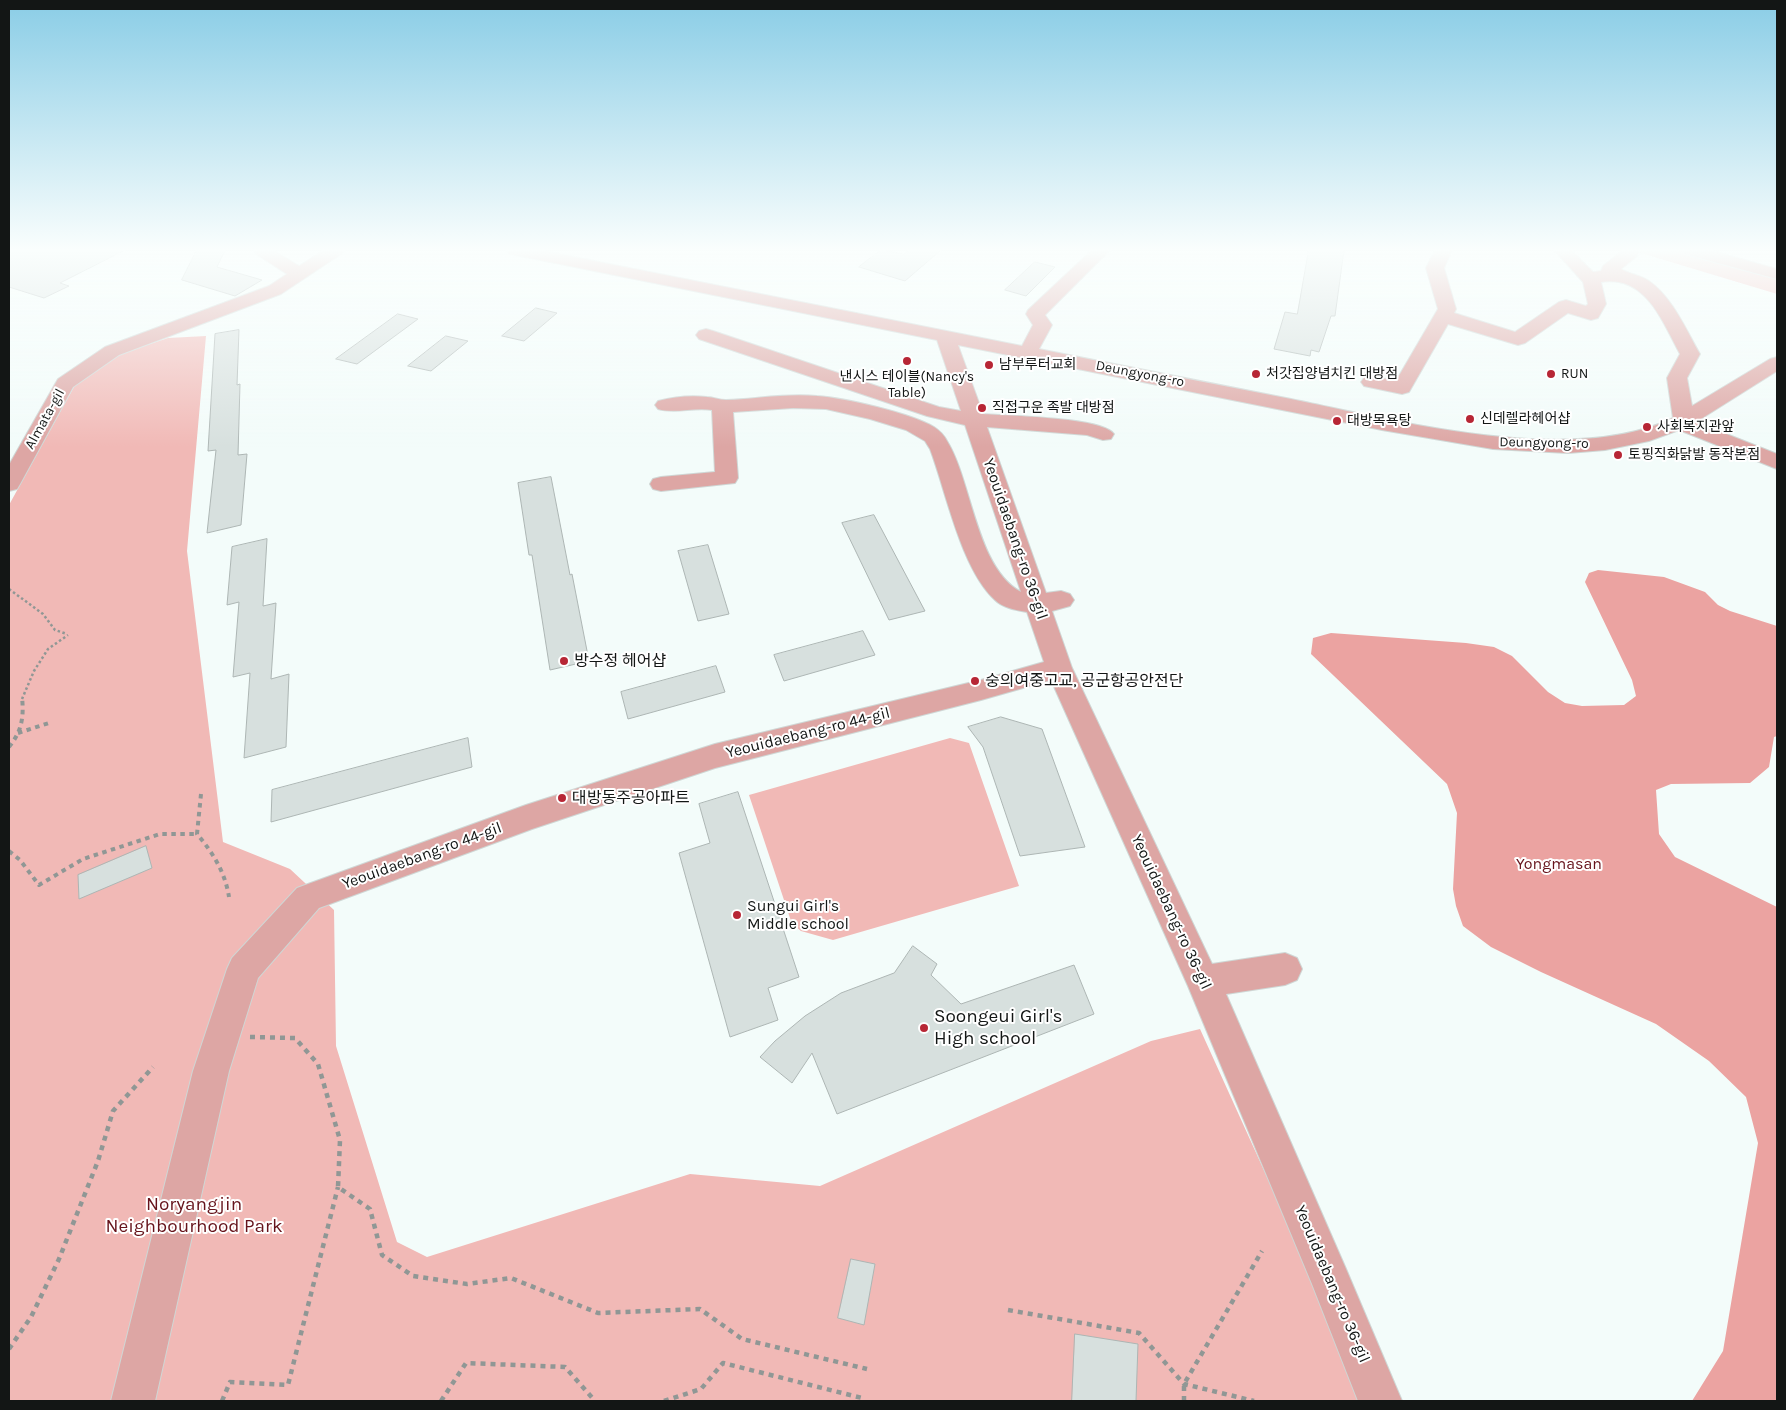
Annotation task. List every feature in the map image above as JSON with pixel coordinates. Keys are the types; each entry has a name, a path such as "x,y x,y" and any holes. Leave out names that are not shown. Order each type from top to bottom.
{"street":[{"name":"Almata-gil","path":"9,484 65,383 112,351 206,316"},
{"name":"Deungyong-ro","path":"847,316 1028,352 1392,406 1499,443 1565,446 1628,439 1654,433 1682,421 1777,363"},
{"path":"1028,352 1043,325 1036,316"},
{"path":"1371,382 1392,406 1443,316 1518,340 1552,316"},
{"path":"1667,316 1690,354 1677,378 1682,421 1777,462"},
{"path":"706,335 934,412 974,420 1091,429 1103,434"},
{"name":"Yeouidaebang-ro 36-gil","path":"944,335 1059,668 1204,981 1380,1401"},
{"path":"665,405 690,402 712,402 722,406 818,402 915,426 933,435 975,548 985,570 1000,590 1014,601 1037,604 1061,600"},
{"path":"661,484 727,478 722,406"},
{"name":"Yeouidaebang-ro 44-gil","path":"133,1401 208,1081 244,969 308,898 526,818 715,756 981,690 1059,668"},
{"path":"1204,981 1285,970"}],"path":[{"path":"9,590 43,614 55,630 68,634 48,649 34,672 22,696 24,717 18,733 9,747"},
{"path":"18,733 52,722"},
{"path":"200,794 196,834 215,856 228,883 229,897"},
{"path":"9,851 20,860 39,885 83,859 100,853 160,834 196,834"},
{"path":"222,1037 294,1038 318,1064 340,1140 338,1187 288,1385 230,1382 222,1401"},
{"path":"9,1349 31,1317 59,1259 98,1161 113,1111 153,1067"},
{"path":"338,1187 370,1209 382,1255 413,1276 467,1284 511,1278 598,1313 700,1309 742,1339 867,1369"},
{"path":"1184,1401 1184,1384 1262,1251"},
{"path":"1008,1310 1139,1333 1184,1384 1254,1401"},
{"path":"441,1401 466,1363 566,1367 595,1401"},
{"path":"664,1401 701,1389 723,1363 862,1398"}],"green space":[{"name":"Noryangjin Neighbourhood Park","path":"206,336 187,551 223,842 290,869 334,910 336,1046 397,1242 427,1257 690,1174 820,1186 1151,1041 1200,1029 1315,1283 1362,1401 9,1401 9,505 75,385 120,354 168,338"},
{"name":"Yongmasan","path":"1598,570 1664,577 1705,592 1718,605 1730,611 1777,626 1777,736 1774,737 1769,767 1750,783 1671,784 1656,790 1659,834 1675,857 1777,907 1777,1401 1692,1401 1723,1351 1758,1143 1746,1097 1709,1061 1656,1024 1541,972 1491,947 1463,926 1456,906 1453,889 1457,813 1447,784 1311,654 1313,638 1331,633 1466,643 1494,647 1512,656 1548,692 1565,703 1582,706 1624,705 1636,696 1632,680 1585,582 1589,573"},
{"path":"950,738 969,743 1019,886 833,940 801,931 792,924 749,795"}],"building":[{"path":"396,316 418,319 357,364 336,359"},
{"path":"527,316 554,316 524,341 502,336"},
{"path":"1284,316 1335,316 1331,316 1319,352 1311,350 1310,356 1274,349"},
{"path":"239,330 237,385 240,384 238,455 247,454 241,525 207,533 216,450 208,451 215,334"},
{"path":"446,336 468,341 431,371 408,366"},
{"path":"551,477 589,661 550,670 532,555 529,555 518,483"},
{"path":"874,515 925,611 889,620 842,523"},
{"path":"267,539 263,606 276,603 271,679 289,674 286,747 244,758 250,673 233,677 239,602 227,605 232,547"},
{"path":"708,545 729,614 698,621 678,551"},
{"path":"863,631 875,655 784,681 774,655"},
{"path":"716,666 725,692 628,719 621,692"},
{"path":"1001,717 1042,729 1085,847 1020,856 983,747 968,727"},
{"path":"468,738 472,767 271,822 272,790"},
{"name":"Sungui Girl's Middle school","path":"738,792 799,977 768,988 778,1020 730,1037 679,853 710,843 699,804"},
{"path":"146,846 152,868 79,899 78,875"},
{"name":"Soongeui Girl's High school","path":"913,946 937,964 931,975 961,1004 1074,965 1094,1014 837,1114 812,1053 792,1083 760,1057 775,1041 805,1016 841,993 894,973"},
{"path":"851,1259 875,1264 864,1325 838,1318"},
{"path":"1075,1334 1138,1344 1136,1401 1072,1401"}],"place":[{"name":"낸시스 테이블(Nancy's Table)","path":"907,361"},
{"name":"남부루터교회","path":"989,365"},
{"name":"처갓집양념치킨 대방점","path":"1256,374"},
{"name":"RUN","path":"1551,374"},
{"name":"직접구운 족발 대방점","path":"982,408"},
{"name":"신데렐라헤어샵","path":"1470,419"},
{"name":"대방목욕탕","path":"1337,421"},
{"name":"사회복지관앞","path":"1647,427"},
{"name":"토핑직화닭발 동작본점","path":"1618,455"},
{"name":"방수정 헤어샵","path":"564,661"},
{"name":"숭의여중고교, 공군항공안전단","path":"975,681"},
{"name":"대방동주공아파트","path":"562,798"},
{"name":"Sungui Girl's Middle school","path":"737,915"},
{"name":"Soongeui Girl's High school","path":"924,1028"}]}
